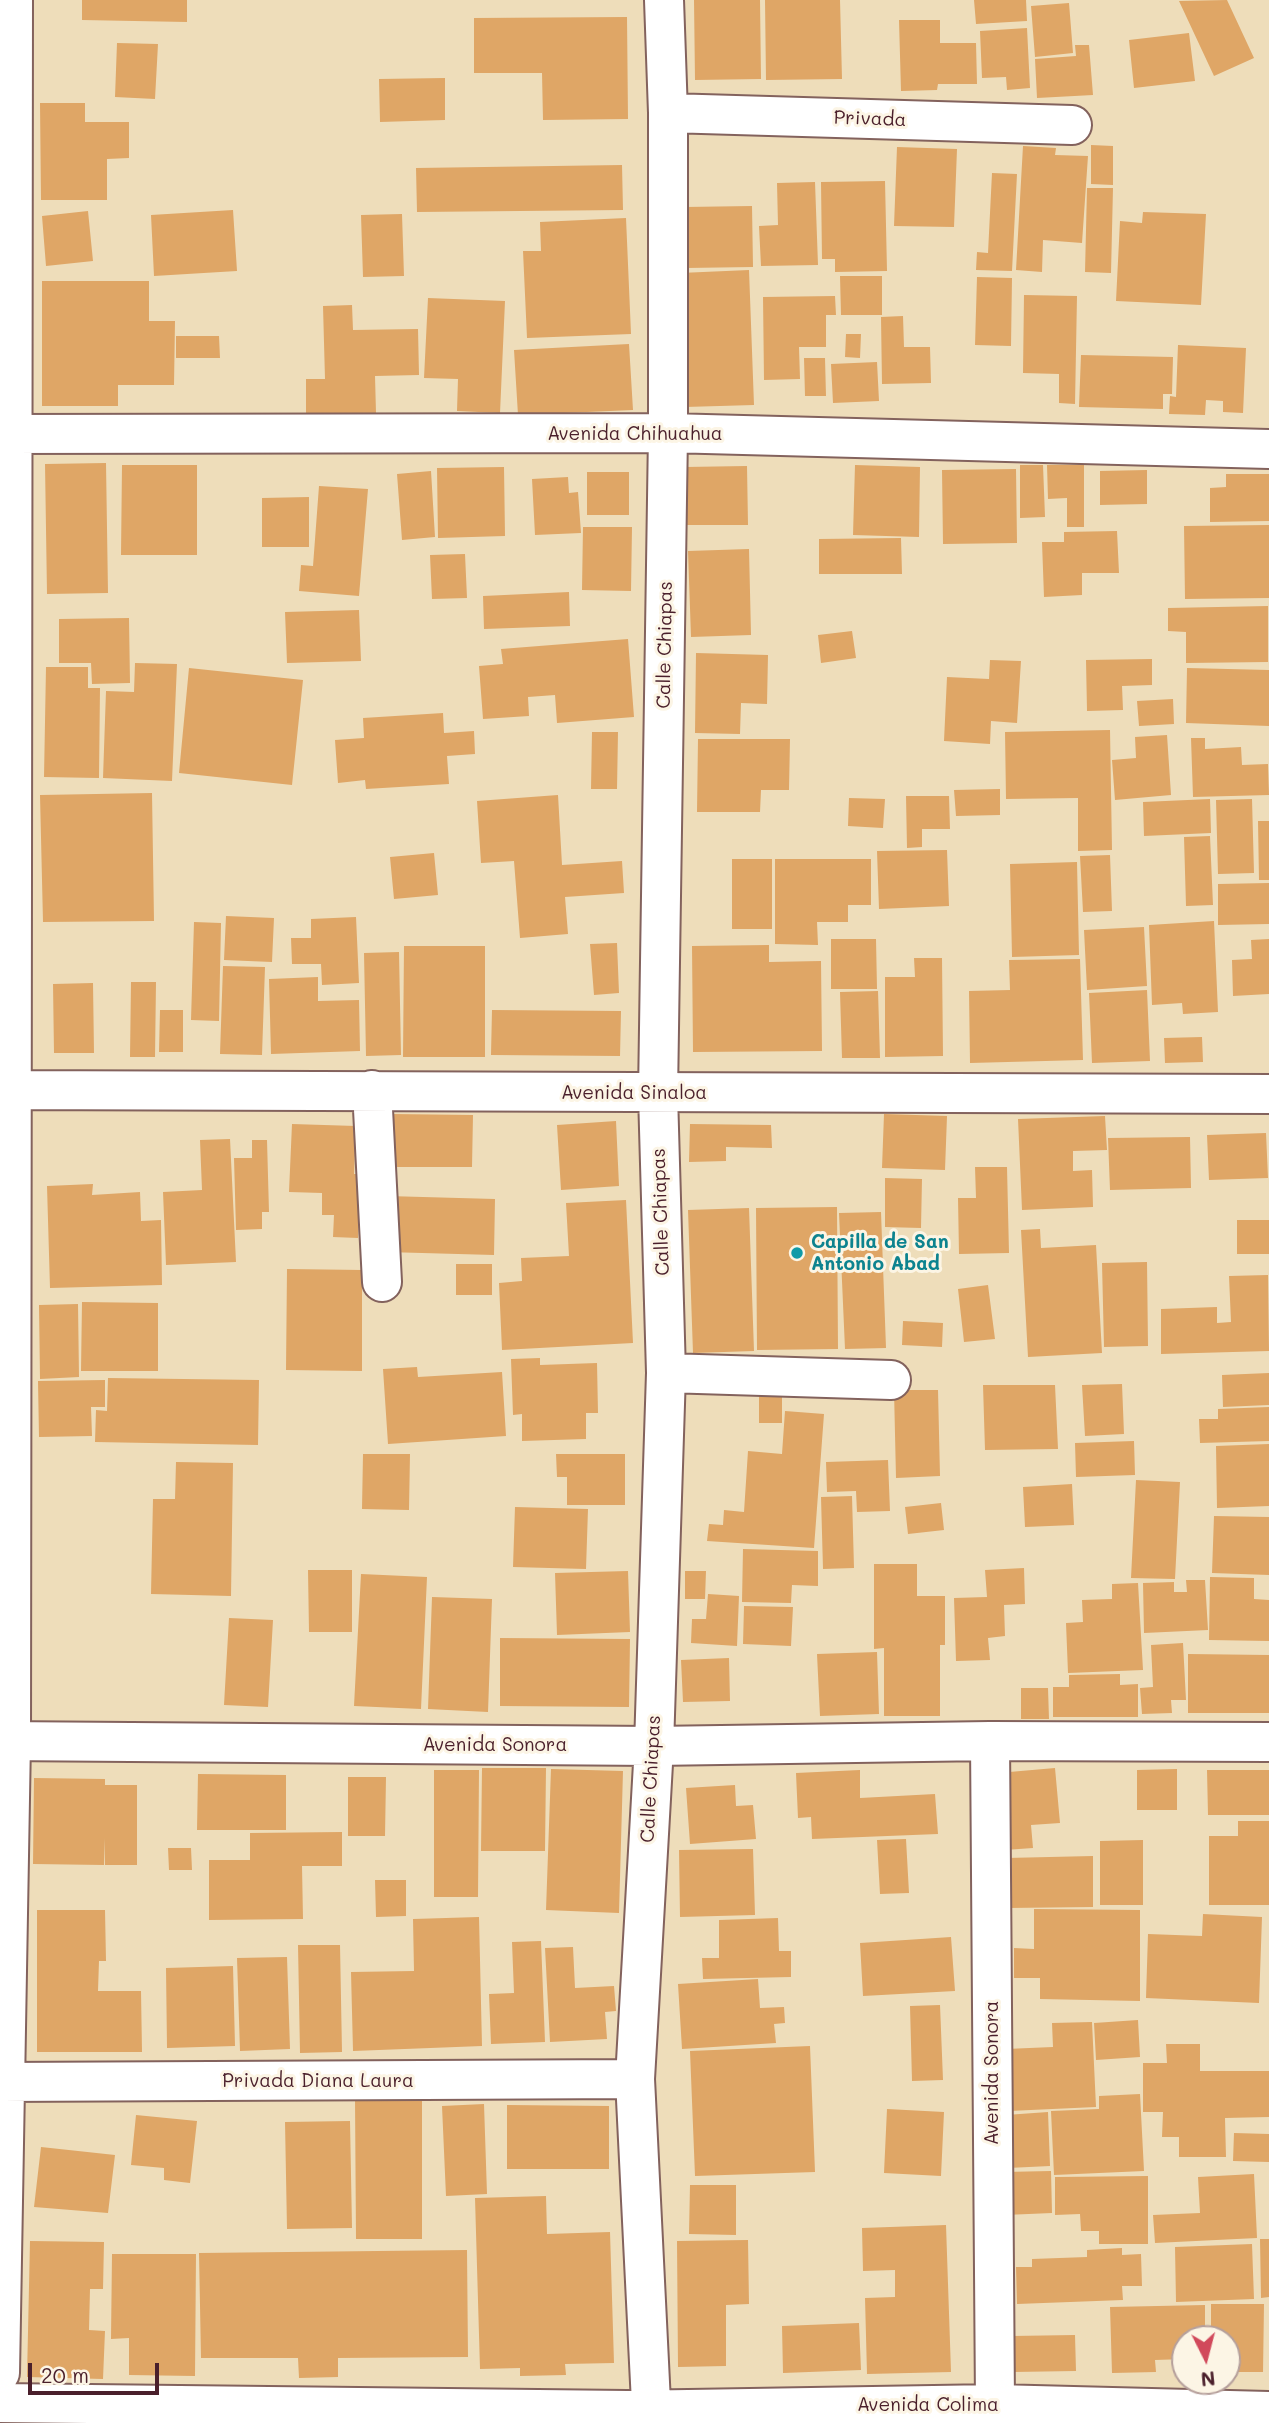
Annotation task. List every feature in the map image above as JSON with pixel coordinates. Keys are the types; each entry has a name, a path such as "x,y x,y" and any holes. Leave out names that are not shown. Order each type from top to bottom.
{"street":[{"path":"0,2373 6,1741 7,434 13,0"},
{"name":"Calle Chiapas","path":"652,2416 635,2079 654,1746 666,1373 658,1094 668,433 668,113 664,0"},
{"name":"Privada","path":"668,113 1072,125"},
{"name":"Avenida Chihuahua","path":"7,434 668,433 1269,449"},
{"name":"Avenida Sinaloa","path":"5,1090 1269,1094"},
{"path":"372,1090 382,1282"},
{"path":"666,1373 891,1380"},
{"name":"Avenida Sonora","path":"6,1741 654,1746 990,1741 1269,1742"},
{"name":"Avenida Sonora","path":"990,1741 995,2404"},
{"name":"Privada Diana Laura","path":"1,2082 635,2079"},
{"name":"Avenida Colima","path":"0,2403 652,2416 995,2404 1269,2412"},
{"path":"0,2410 1,2423"}],"building":[{"path":"82,0 187,0 187,22 82,20"},
{"path":"694,0 760,0 761,79 695,80"},
{"path":"765,0 840,0 842,79 766,80"},
{"path":"974,0 1026,0 1027,21 976,24"},
{"path":"1227,0 1254,58 1214,76 1179,1"},
{"path":"1069,3 1073,53 1035,57 1031,6"},
{"path":"627,17 628,119 543,120 542,73 474,73 474,18"},
{"path":"899,20 940,20 940,43 976,43 977,84 938,84 937,90 901,91"},
{"path":"1027,28 1030,88 1007,90 1006,77 982,78 980,31"},
{"path":"1189,33 1195,81 1134,88 1129,40"},
{"path":"117,43 158,44 155,99 115,97"},
{"path":"1075,45 1089,45 1093,95 1037,98 1035,59 1076,56"},
{"path":"445,78 445,120 380,122 379,79"},
{"path":"40,103 85,103 85,122 129,122 129,158 107,159 107,200 41,200"},
{"path":"1091,145 1113,146 1113,185 1091,184"},
{"path":"1023,146 1056,148 1055,155 1088,156 1082,243 1043,240 1042,272 1016,270"},
{"path":"897,147 957,149 954,227 894,226"},
{"path":"622,165 623,210 417,212 416,168"},
{"path":"992,173 1017,174 1012,271 976,270 977,252 988,253"},
{"path":"885,181 887,271 835,272 835,259 822,259 821,182"},
{"path":"815,182 818,265 761,266 759,226 778,225 777,183"},
{"path":"1087,188 1113,188 1111,273 1085,272"},
{"path":"752,206 753,267 686,268 685,207"},
{"path":"233,210 237,271 154,276 151,215"},
{"path":"88,211 93,261 46,266 42,216"},
{"path":"1143,212 1206,214 1201,305 1116,301 1120,221 1142,223"},
{"path":"402,214 404,276 363,277 361,215"},
{"path":"626,218 631,334 527,338 523,251 541,251 540,222"},
{"path":"749,270 754,405 685,407 680,273"},
{"path":"840,276 882,276 882,315 841,315"},
{"path":"977,277 1012,278 1011,346 975,345"},
{"path":"42,281 149,281 149,321 175,321 174,385 118,385 118,406 42,406"},
{"path":"1024,295 1077,296 1075,404 1059,403 1059,374 1023,373"},
{"path":"835,296 836,315 826,315 826,347 799,347 800,379 764,380 763,297"},
{"path":"428,298 505,301 500,413 457,411 458,379 424,378"},
{"path":"352,305 353,330 418,329 419,375 375,376 376,413 306,414 306,379 325,379 323,306"},
{"path":"903,316 904,347 930,347 931,383 882,384 881,317"},
{"path":"846,334 861,334 860,358 845,357"},
{"path":"176,336 219,336 220,358 176,358"},
{"path":"629,344 633,410 518,415 514,350"},
{"path":"1178,345 1246,348 1243,413 1223,412 1223,401 1206,400 1205,415 1169,414 1170,396 1176,397"},
{"path":"1081,355 1173,357 1172,394 1163,394 1163,409 1079,407"},
{"path":"804,358 825,358 826,396 805,396"},
{"path":"877,362 879,401 833,403 831,364"},
{"path":"106,463 108,593 47,594 45,464"},
{"path":"122,465 197,465 197,555 121,555"},
{"path":"855,465 920,467 919,537 853,535"},
{"path":"1020,465 1043,465 1045,517 1020,518"},
{"path":"1047,465 1084,465 1084,527 1067,527 1067,498 1048,499"},
{"path":"747,466 748,525 685,525 685,467"},
{"path":"504,467 505,536 438,538 437,468"},
{"path":"1016,469 1017,543 943,544 942,470"},
{"path":"1147,470 1147,504 1100,505 1100,471"},
{"path":"431,471 435,537 402,540 397,474"},
{"path":"587,472 629,472 629,515 587,515"},
{"path":"1226,474 1269,474 1269,521 1210,522 1210,488 1226,487"},
{"path":"568,477 569,493 578,492 581,533 535,535 532,479"},
{"path":"319,486 368,489 359,596 299,591 301,565 313,566"},
{"path":"309,497 309,547 262,547 262,498"},
{"path":"1269,525 1269,598 1185,599 1184,526"},
{"path":"583,527 632,527 631,591 582,590"},
{"path":"1117,531 1119,573 1082,573 1082,595 1044,597 1042,542 1064,542 1064,532"},
{"path":"901,538 902,574 819,574 819,539"},
{"path":"749,549 751,635 691,637 688,551"},
{"path":"465,554 467,598 432,599 430,555"},
{"path":"569,592 570,626 484,629 483,596"},
{"path":"1268,606 1268,662 1186,663 1186,632 1168,631 1168,608"},
{"path":"359,610 361,661 287,663 285,612"},
{"path":"129,618 130,683 92,684 91,663 59,663 59,619"},
{"path":"852,631 856,658 821,663 818,635"},
{"path":"628,639 634,717 557,723 555,695 528,697 529,716 483,719 479,666 503,664 501,649"},
{"path":"696,653 768,655 767,704 741,703 740,734 695,733"},
{"path":"1152,659 1152,685 1122,686 1123,710 1087,711 1086,660"},
{"path":"990,660 1021,661 1017,723 991,721 990,744 944,741 947,677 989,679"},
{"path":"135,663 177,664 172,781 103,778 106,691 134,692"},
{"path":"46,667 88,667 88,688 100,688 99,778 44,777"},
{"path":"189,668 303,680 292,785 179,773"},
{"path":"1187,668 1269,670 1269,726 1186,723"},
{"path":"1173,699 1174,724 1139,726 1137,701"},
{"path":"443,713 444,733 474,731 475,754 447,756 449,784 366,789 365,780 338,783 335,740 364,738 363,718"},
{"path":"1110,730 1112,850 1078,851 1078,798 1006,799 1005,732"},
{"path":"592,732 618,732 617,789 591,789"},
{"path":"1167,735 1171,795 1115,800 1112,760 1136,758 1135,737"},
{"path":"1191,738 1205,738 1205,749 1241,747 1242,765 1268,764 1269,795 1193,797"},
{"path":"698,739 790,739 789,790 761,790 760,812 697,812"},
{"path":"1000,789 1000,815 956,816 954,790"},
{"path":"152,793 154,921 43,922 40,795"},
{"path":"558,795 562,865 622,861 624,893 565,897 568,934 520,938 514,861 481,863 477,801"},
{"path":"906,796 949,796 950,829 922,829 922,847 907,848"},
{"path":"849,798 885,799 883,828 848,826"},
{"path":"1210,799 1211,833 1144,836 1143,802"},
{"path":"1252,799 1254,873 1218,874 1216,800"},
{"path":"1258,821 1269,821 1269,880 1259,880"},
{"path":"1210,836 1213,905 1186,906 1184,837"},
{"path":"947,850 949,906 879,909 877,851"},
{"path":"434,853 438,895 394,899 390,857"},
{"path":"1110,855 1112,911 1083,912 1080,856"},
{"path":"732,859 772,859 772,929 732,929"},
{"path":"775,859 871,859 871,905 848,905 848,922 817,922 818,945 775,944"},
{"path":"1077,862 1079,955 1012,957 1010,864"},
{"path":"1269,883 1269,924 1218,925 1218,884"},
{"path":"226,916 274,918 272,962 224,960"},
{"path":"356,917 359,983 322,985 321,964 292,964 291,938 311,938 311,919"},
{"path":"1214,921 1218,1012 1183,1014 1182,1003 1152,1005 1149,925"},
{"path":"194,922 221,923 219,1021 191,1020"},
{"path":"1144,927 1147,986 1087,990 1084,930"},
{"path":"831,939 876,939 877,989 831,989"},
{"path":"1269,939 1269,994 1233,996 1232,960 1252,959 1251,940"},
{"path":"617,943 619,993 594,995 590,944"},
{"path":"769,945 769,962 821,961 822,1051 693,1052 692,946"},
{"path":"404,946 485,946 485,1057 403,1057"},
{"path":"399,952 401,1055 366,1056 364,953"},
{"path":"914,958 942,958 943,1056 885,1057 885,977 915,977"},
{"path":"1080,959 1083,1060 970,1063 969,991 1010,990 1009,960"},
{"path":"223,966 265,967 262,1055 220,1054"},
{"path":"318,977 318,1001 359,1000 360,1051 271,1054 269,979"},
{"path":"131,982 156,982 155,1057 130,1057"},
{"path":"93,983 94,1053 54,1053 53,984"},
{"path":"1147,990 1150,1061 1092,1063 1089,993"},
{"path":"878,991 880,1058 842,1058 840,992"},
{"path":"160,1010 183,1010 183,1052 159,1052"},
{"path":"492,1010 621,1011 620,1056 491,1055"},
{"path":"1202,1037 1203,1062 1165,1063 1164,1038"},
{"path":"391,1114 473,1115 472,1167 391,1167"},
{"path":"884,1114 947,1116 945,1170 882,1168"},
{"path":"1105,1116 1107,1150 1073,1151 1073,1171 1092,1170 1093,1207 1022,1210 1018,1119"},
{"path":"616,1121 619,1186 561,1190 557,1125"},
{"path":"292,1124 356,1126 354,1174 361,1174 358,1238 333,1237 334,1215 322,1215 322,1193 289,1192"},
{"path":"690,1124 771,1125 772,1148 726,1147 726,1161 689,1162"},
{"path":"1266,1133 1268,1178 1209,1180 1207,1135"},
{"path":"1190,1137 1191,1188 1110,1190 1108,1138"},
{"path":"230,1139 236,1262 166,1265 163,1192 202,1190 200,1140"},
{"path":"252,1140 267,1140 269,1212 262,1212 262,1229 236,1230 234,1158 252,1158"},
{"path":"975,1167 1007,1167 1009,1253 959,1254 958,1198 976,1198"},
{"path":"885,1178 922,1179 921,1228 885,1227"},
{"path":"93,1184 92,1195 140,1192 141,1221 161,1220 162,1285 50,1288 47,1186"},
{"path":"387,1196 495,1199 494,1255 386,1252"},
{"path":"626,1200 633,1343 502,1350 499,1283 522,1281 521,1258 569,1256 566,1203"},
{"name":"Capilla de San Antonio Abad","path":"837,1207 838,1349 757,1350 756,1208"},
{"path":"749,1208 754,1351 693,1353 688,1210"},
{"path":"881,1212 886,1348 845,1349 839,1213"},
{"path":"1237,1220 1269,1220 1269,1254 1237,1254"},
{"path":"1040,1229 1041,1248 1096,1245 1102,1353 1028,1357 1021,1230"},
{"path":"1147,1262 1148,1346 1104,1347 1102,1263"},
{"path":"456,1264 492,1264 492,1295 456,1295"},
{"path":"287,1269 362,1270 362,1371 286,1370"},
{"path":"1268,1275 1269,1351 1161,1354 1161,1309 1217,1307 1217,1323 1231,1322 1229,1276"},
{"path":"988,1285 995,1339 964,1342 958,1289"},
{"path":"82,1302 158,1303 158,1371 81,1371"},
{"path":"78,1304 79,1377 40,1379 39,1305"},
{"path":"903,1321 943,1323 942,1347 902,1345"},
{"path":"540,1358 540,1365 597,1363 598,1413 586,1413 586,1439 522,1441 522,1414 513,1415 511,1359"},
{"path":"417,1367 418,1377 502,1372 506,1436 388,1444 383,1369"},
{"path":"1269,1373 1269,1405 1223,1407 1222,1375"},
{"path":"108,1378 259,1380 258,1445 95,1442 96,1410 107,1411"},
{"path":"105,1380 105,1407 91,1407 92,1436 39,1437 38,1381"},
{"path":"1122,1384 1124,1434 1085,1436 1082,1385"},
{"path":"983,1385 1055,1385 1058,1449 985,1450"},
{"path":"759,1387 782,1387 782,1423 759,1423"},
{"path":"894,1390 938,1390 940,1476 896,1478"},
{"path":"1269,1407 1269,1441 1200,1443 1199,1419 1218,1419 1218,1409"},
{"path":"785,1411 824,1414 814,1548 707,1541 709,1524 723,1525 724,1510 744,1512 748,1451 782,1454"},
{"path":"1134,1441 1135,1475 1076,1477 1075,1443"},
{"path":"1269,1444 1269,1506 1217,1508 1216,1446"},
{"path":"363,1454 410,1454 409,1510 362,1509"},
{"path":"556,1454 625,1454 625,1505 567,1505 567,1477 557,1477"},
{"path":"888,1460 890,1511 857,1512 856,1491 827,1492 826,1462"},
{"path":"176,1462 233,1463 231,1596 151,1594 153,1499 175,1499"},
{"path":"1136,1480 1180,1482 1175,1579 1131,1578"},
{"path":"1072,1484 1074,1525 1025,1527 1023,1487"},
{"path":"852,1496 854,1568 823,1569 821,1497"},
{"path":"941,1503 944,1530 908,1534 905,1507"},
{"path":"515,1507 588,1509 586,1569 513,1567"},
{"path":"1214,1516 1269,1517 1269,1575 1212,1573"},
{"path":"743,1549 818,1551 818,1586 792,1585 791,1603 742,1602"},
{"path":"874,1564 917,1564 917,1596 945,1596 945,1645 940,1645 940,1716 884,1716 884,1648 874,1649"},
{"path":"1024,1568 1025,1604 1004,1605 1005,1636 988,1638 990,1660 956,1661 954,1598 987,1597 985,1570"},
{"path":"308,1570 352,1570 352,1632 309,1632"},
{"path":"628,1571 630,1632 557,1635 555,1573"},
{"path":"685,1571 706,1571 705,1599 685,1599"},
{"path":"361,1574 427,1577 421,1709 354,1706"},
{"path":"1210,1577 1254,1578 1254,1599 1269,1600 1269,1641 1209,1640"},
{"path":"1186,1580 1205,1580 1208,1630 1144,1633 1143,1583 1174,1582 1174,1592 1187,1592"},
{"path":"1138,1583 1143,1670 1068,1673 1066,1623 1083,1622 1082,1600 1112,1599 1112,1584"},
{"path":"708,1594 739,1596 737,1646 691,1643 692,1619 706,1619"},
{"path":"432,1597 492,1599 488,1712 428,1709"},
{"path":"744,1606 793,1607 791,1646 743,1644"},
{"path":"229,1618 273,1620 268,1707 224,1705"},
{"path":"500,1638 630,1639 629,1707 500,1706"},
{"path":"1183,1643 1186,1700 1171,1700 1172,1713 1142,1714 1140,1688 1153,1687 1151,1645"},
{"path":"877,1652 879,1714 820,1716 817,1654"},
{"path":"1188,1654 1269,1655 1269,1713 1188,1713"},
{"path":"729,1658 730,1701 683,1702 681,1660"},
{"path":"1120,1674 1120,1685 1138,1684 1138,1717 1053,1717 1053,1687 1069,1687 1069,1675"},
{"path":"1021,1688 1048,1688 1049,1719 1021,1719"},
{"path":"482,1768 546,1768 545,1851 481,1851"},
{"path":"1055,1768 1060,1823 1031,1825 1033,1848 1005,1850 998,1773"},
{"path":"551,1769 623,1771 619,1913 546,1910"},
{"path":"1177,1769 1177,1810 1137,1810 1137,1770"},
{"path":"434,1770 479,1770 478,1897 434,1897"},
{"path":"860,1770 860,1798 935,1794 938,1834 812,1839 811,1817 798,1818 796,1773"},
{"path":"1207,1770 1269,1770 1269,1815 1208,1815"},
{"path":"198,1774 286,1775 286,1830 197,1830"},
{"path":"348,1777 386,1777 385,1836 348,1836"},
{"path":"34,1778 105,1779 105,1785 137,1785 137,1865 105,1865 104,1838 104,1865 33,1864"},
{"path":"735,1785 736,1806 753,1805 756,1839 690,1844 686,1788"},
{"path":"1238,1821 1269,1821 1269,1905 1209,1905 1209,1836 1238,1836"},
{"path":"342,1832 342,1866 302,1866 303,1919 209,1920 209,1860 250,1860 250,1833"},
{"path":"906,1839 909,1893 880,1894 877,1840"},
{"path":"1143,1840 1143,1905 1100,1905 1100,1841"},
{"path":"168,1848 191,1848 192,1870 169,1870"},
{"path":"753,1849 755,1915 680,1917 679,1850"},
{"path":"1093,1856 1093,1907 1007,1908 1006,1858"},
{"path":"375,1880 406,1880 406,1916 376,1917"},
{"path":"1034,1909 1140,1910 1140,2001 1040,1999 1040,1978 1014,1978 1014,1948 1034,1949"},
{"path":"37,1910 105,1910 106,1961 99,1961 98,1991 141,1991 142,2052 37,2052"},
{"path":"1203,1914 1262,1917 1259,2003 1146,1998 1148,1934 1202,1936"},
{"path":"479,1917 482,2046 353,2051 351,1972 414,1971 413,1919"},
{"path":"778,1918 779,1951 791,1951 791,1977 703,1979 702,1958 719,1958 719,1920"},
{"path":"951,1937 955,1991 863,1996 860,1943"},
{"path":"541,1941 545,2042 491,2044 489,1994 514,1993 512,1942"},
{"path":"298,1945 340,1945 342,2052 300,2053"},
{"path":"573,1947 575,1988 614,1986 616,2011 605,2012 607,2039 550,2042 545,1948"},
{"path":"287,1957 290,2049 240,2051 237,1958"},
{"path":"233,1966 235,2046 167,2048 166,1968"},
{"path":"758,1979 760,2008 784,2007 785,2023 774,2024 776,2043 682,2049 678,1984"},
{"path":"940,2005 943,2080 912,2081 910,2006"},
{"path":"1138,2020 1140,2057 1096,2060 1094,2023"},
{"path":"1092,2022 1096,2107 1009,2111 1006,2049 1053,2047 1052,2023"},
{"path":"1166,2044 1200,2044 1200,2071 1269,2071 1269,2117 1225,2118 1226,2157 1179,2157 1179,2137 1162,2137 1163,2112 1143,2112 1143,2063 1167,2063"},
{"path":"810,2046 815,2172 695,2176 690,2051"},
{"path":"1140,2094 1144,2171 1054,2175 1051,2111 1099,2109 1099,2096"},
{"path":"422,2098 422,2239 356,2239 355,2099"},
{"path":"484,2104 487,2194 446,2196 442,2106"},
{"path":"507,2105 609,2106 609,2169 507,2169"},
{"path":"887,2109 944,2112 941,2176 884,2173"},
{"path":"1048,2112 1050,2166 1008,2168 1006,2115"},
{"path":"136,2115 197,2121 190,2183 164,2180 164,2168 131,2165"},
{"path":"350,2121 352,2228 287,2229 285,2122"},
{"path":"1234,2133 1269,2134 1269,2162 1233,2161"},
{"path":"41,2147 115,2155 108,2213 34,2207"},
{"path":"1051,2171 1052,2213 1005,2215 1004,2172"},
{"path":"1254,2174 1257,2238 1155,2243 1153,2215 1200,2213 1198,2177"},
{"path":"1148,2176 1148,2244 1099,2244 1099,2231 1081,2231 1080,2214 1055,2215 1055,2177"},
{"path":"690,2185 736,2185 736,2235 689,2234"},
{"path":"546,2196 547,2234 610,2232 614,2363 565,2364 566,2375 520,2376 520,2368 480,2369 475,2198"},
{"path":"946,2225 951,2372 867,2374 865,2298 895,2297 895,2270 863,2271 862,2228"},
{"path":"1260,2239 1269,2239 1269,2297 1261,2298"},
{"path":"748,2240 749,2304 726,2305 726,2366 678,2367 677,2241"},
{"path":"30,2241 104,2242 103,2289 90,2289 89,2330 105,2331 103,2379 27,2377"},
{"path":"1252,2244 1254,2299 1176,2302 1175,2247"},
{"path":"1122,2248 1122,2255 1141,2254 1142,2286 1122,2286 1123,2300 1017,2304 1016,2267 1032,2267 1032,2259 1087,2257 1087,2250"},
{"path":"467,2250 468,2357 338,2358 338,2377 299,2378 298,2358 201,2358 199,2253"},
{"path":"112,2254 196,2254 195,2376 129,2375 129,2338 111,2339"},
{"path":"1211,2304 1264,2304 1263,2372 1241,2372 1241,2325 1211,2325"},
{"path":"1205,2305 1205,2325 1171,2325 1171,2359 1155,2360 1156,2372 1112,2373 1110,2307"},
{"path":"859,2323 861,2370 783,2373 782,2326"},
{"path":"1075,2335 1076,2371 1013,2372 1012,2336"}],"place":[{"name":"Capilla de San Antonio Abad","path":"797,1253"}]}
